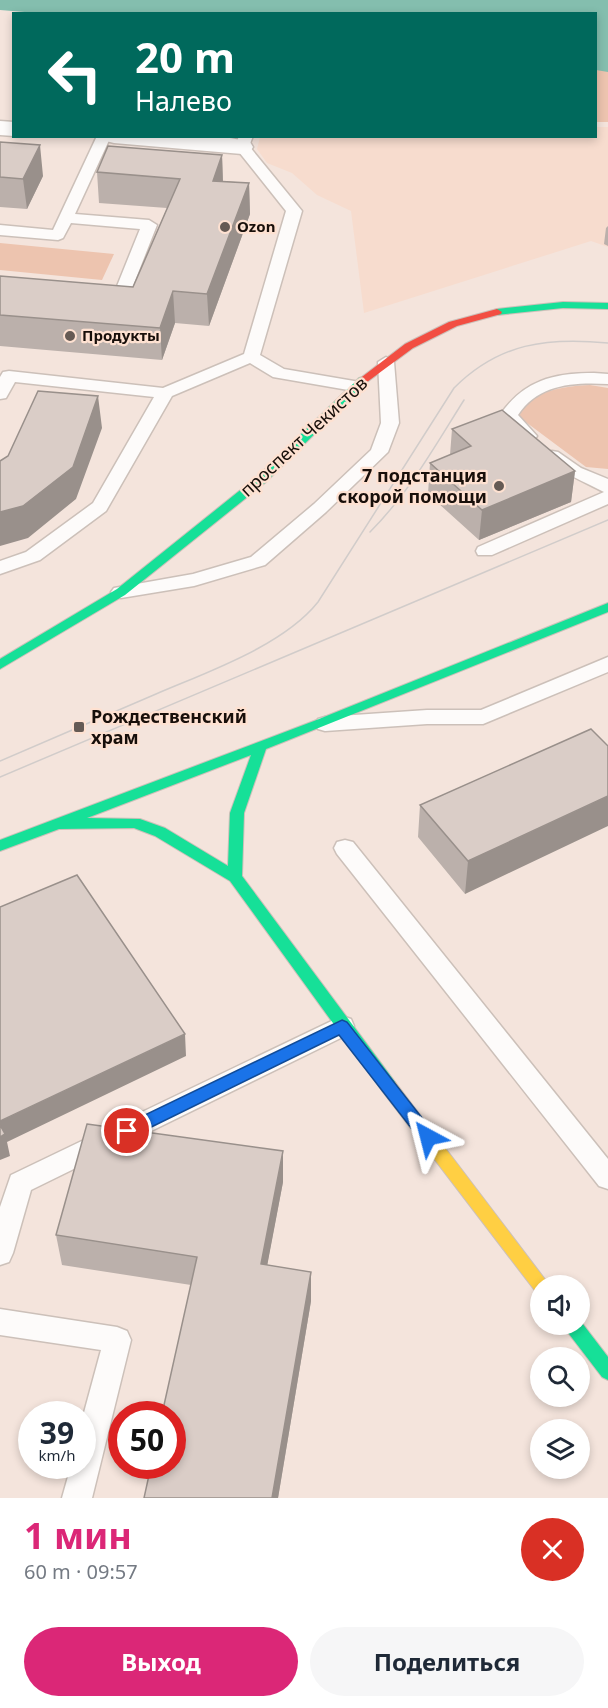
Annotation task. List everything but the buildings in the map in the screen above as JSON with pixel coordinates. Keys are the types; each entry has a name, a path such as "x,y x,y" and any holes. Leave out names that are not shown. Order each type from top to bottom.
{"main road":[{"name":"проспект Чекистов","path":"0,665 121,592 262,480 354,386 386,362 431,335 473,317 533,306 608,306"},
{"path":"0,846 319,724 608,607"},
{"path":"235,877 237,813 261,745"},
{"path":"59,824 135,823 160,832 235,877 342,1026 534,1275"},
{"path":"580,1335 608,1371"}],"street":[{"path":"157,138 244,142"}],"lane":[{"path":"0,230 58,235 103,138"},
{"path":"244,142 294,210 251,357"},
{"path":"65,218 149,225 118,301 95,299"},
{"path":"251,357 279,373 354,386"},
{"path":"0,394 4,376 165,393 251,357"},
{"path":"121,592 194,580 258,561 320,508 379,452 390,423 386,362"},
{"path":"604,482 575,472 514,424 509,415 515,403 530,390 575,379 608,379"},
{"path":"0,568 33,556 100,507 165,393"},
{"path":"485,551 608,497"},
{"path":"319,724 427,717 483,717 605,670"},
{"path":"345,848 608,1178"},
{"path":"0,1253 20,1183 342,1026"},
{"path":"0,1322 117,1341 77,1498"}],"shaded area":[{"path":"597,68 608,69 608,122 597,122"},
{"path":"597,127 608,127 608,247 591,241 364,313 351,211 317,195 292,173 267,163 257,149 260,138 597,138"},
{"path":"0,243 114,254 102,280 0,270"},
{"path":"590,385 608,388 608,469 586,467 519,417 524,408 539,395 559,388"}],"water":[{"path":"0,0 608,0 608,72 597,70 597,12 24,12 0,10"}],"tram line":[{"path":"0,761 220,667 265,645 285,632 318,602 454,388 488,361 525,346 565,341 608,343"},
{"path":"370,532 409,485 464,400"},
{"path":"0,777 608,520"}],"traffic: fast":[{"path":"497,312 563,305 608,306"},
{"path":"0,665 121,592 262,479 363,380"},
{"path":"0,846 319,724 608,607"},
{"path":"235,877 237,813 261,745"},
{"path":"59,824 135,823 160,832 235,877 389,1087"},
{"path":"580,1335 608,1371"}],"traffic: slow":[{"path":"389,1087 534,1275"}],"traffic: jam":[{"path":"363,380 409,346 453,324 497,312"}],"place":[{"name":"Ozon","path":"225,227"},
{"name":"Продукты","path":"70,336"},
{"name":"7 подстанция скорой помощи","path":"499,486"},
{"name":"Рождественский храм","path":"79,727"}],"route":[{"path":"127,1131 342,1026 428,1137"}]}
